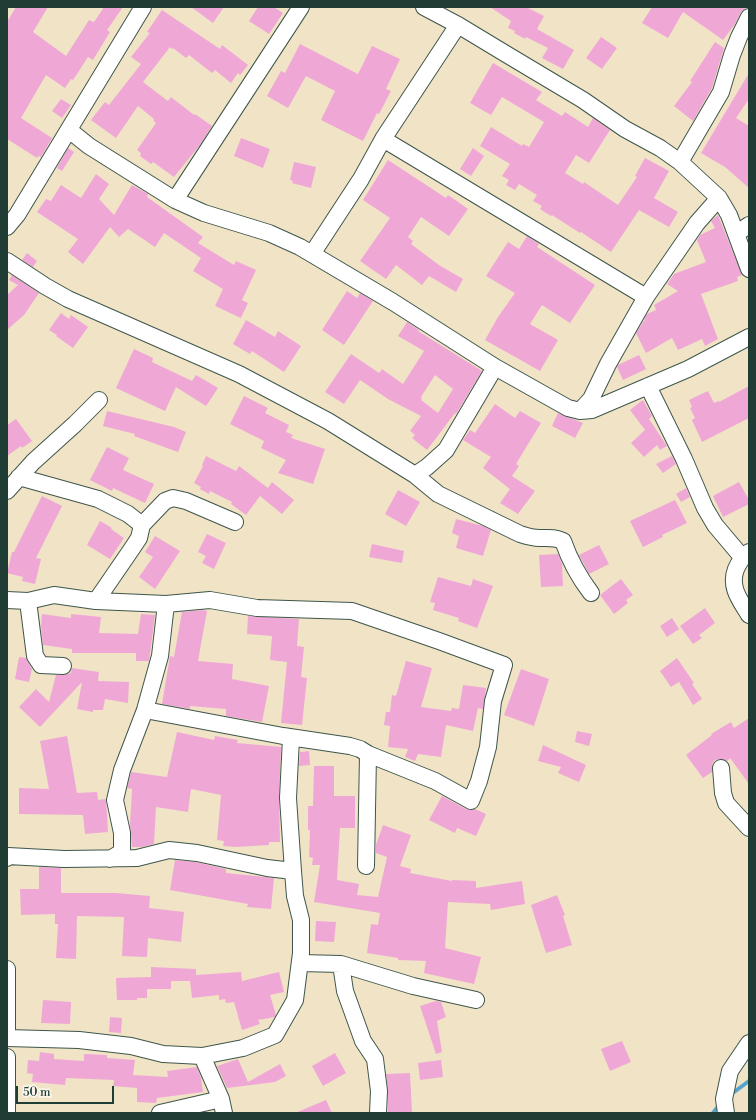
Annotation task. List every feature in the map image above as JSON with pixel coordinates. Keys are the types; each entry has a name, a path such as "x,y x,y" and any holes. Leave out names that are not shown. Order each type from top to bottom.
{"street":[{"path":"7,227 17,216 143,7"},
{"path":"175,200 234,107 301,7"},
{"path":"424,7 458,25 583,100 624,129 660,148 680,162 719,198 729,215 743,229 749,269"},
{"path":"680,162 721,92 732,55 749,17"},
{"path":"312,254 361,179 383,140 458,25"},
{"path":"69,130 89,146 175,200 204,214 269,233 300,247 393,302 495,367 568,408 580,411 592,410 688,369 749,337"},
{"path":"383,140 646,297"},
{"path":"580,411 591,400 608,364 646,297 697,223 719,198"},
{"path":"7,261 68,299 239,374 328,421 415,475 438,494 520,534 539,538 552,537 563,541 579,578 592,593"},
{"path":"415,475 427,467 446,450 495,367"},
{"path":"648,386 684,459 705,508 715,524 746,555 734,574 733,587 735,593 749,615"},
{"path":"7,491 33,462 99,400"},
{"path":"19,477 98,500 128,514 142,524"},
{"path":"96,601 139,538 142,524 164,501 173,498 186,501 235,522"},
{"path":"7,600 28,601 54,595 96,601 166,604 210,600 257,608 352,611 504,665 494,701 488,747 479,781 471,801 434,781 350,746 292,738 145,710"},
{"path":"28,601 35,656 41,665 63,666"},
{"path":"110,859 122,852 122,833 115,800 124,764 145,710 160,656 166,604"},
{"path":"7,1038 79,1040 131,1046 163,1054 202,1056 243,1048 275,1035 295,1000 302,953 301,920 295,896 288,798 292,738"},
{"path":"366,866 368,754"},
{"path":"721,768 723,793 726,804 749,828"},
{"path":"7,858 8,856 18,856 44,858 137,858 169,850 222,858 267,868 294,871"},
{"path":"300,963 341,964 414,986 476,1000"},
{"path":"341,964 345,991 363,1041 375,1059 379,1090 378,1113"},
{"path":"7,969 7,1031"},
{"path":"726,1113 724,1100 730,1070 749,1043"},
{"path":"160,1113 223,1106 202,1056"},
{"path":"7,1057 8,1113"}],"building":[{"path":"16,7 48,7 33,32 66,56 89,20 94,22 104,7 123,7 107,30 110,32 93,60 88,57 73,80 71,79 65,88 46,75 21,118 52,138 41,157 38,156 37,158 7,139 7,22"},
{"path":"191,7 224,7 213,23"},
{"path":"258,7 274,7 283,13 269,34 249,21"},
{"path":"490,7 526,7 544,16 537,29 574,50 563,69 542,58 548,48 514,33 515,31 508,28 511,21"},
{"path":"652,7 747,7 741,12 735,24 723,40 683,12 668,38 642,23"},
{"path":"162,10 220,49 222,45 248,65 240,75 238,73 231,83 215,70 212,73 189,55 186,58 170,47 143,82 168,101 171,97 194,115 195,114 212,126 200,145 174,177 153,162 151,164 140,156 141,153 137,150 156,123 153,120 154,119 138,106 116,138 91,120 105,102 109,105 141,64 131,57 150,33 147,32"},
{"path":"601,37 617,48 602,69 586,58"},
{"path":"715,42 724,48 712,88 693,121 674,106 692,82 690,81"},
{"path":"300,44 358,74 372,46 400,59 386,89 391,91 379,114 377,113 363,141 321,120 335,91 306,76 288,108 267,96 281,71 285,73"},
{"path":"493,63 542,92 536,100 562,116 565,112 588,127 593,118 610,130 589,163 576,155 565,173 583,184 584,182 618,205 637,177 635,176 645,158 669,171 654,198 678,212 669,227 639,210 611,252 581,232 580,233 540,209 542,206 533,201 537,195 519,184 515,190 506,185 509,180 502,176 510,164 480,146 491,127 522,146 523,144 529,147 544,122 502,97 491,115 470,103"},
{"path":"749,73 749,99 736,118 749,126 749,188 725,167 701,153"},
{"path":"61,99 71,105 62,118 52,111"},
{"path":"241,138 270,149 263,168 234,156"},
{"path":"68,148 74,152 62,171 57,168"},
{"path":"473,148 484,156 471,176 460,169"},
{"path":"388,160 446,198 448,195 468,209 449,236 421,217 408,237 413,241 411,244 439,265 463,279 456,292 429,276 422,285 396,265 386,279 360,261 390,218 363,200"},
{"path":"294,162 316,167 311,188 292,183 293,181 290,180"},
{"path":"96,174 109,184 99,199 114,215 132,185 148,194 147,197 203,237 198,243 234,265 236,261 256,270 242,300 248,303 241,318 215,306 223,289 193,271 201,258 164,233 155,247 128,229 119,237 110,227 83,264 68,252 78,239 37,212 46,199 51,201 61,185 81,198"},
{"path":"718,215 742,275 737,277 738,281 701,294 718,339 705,346 702,339 678,350 672,338 646,353 636,333 645,320 644,319 647,314 656,310 654,305 678,291 667,284 674,274 706,262 697,240 700,235 715,228 711,221"},
{"path":"527,236 539,244 537,247 595,285 570,323 542,305 530,324 558,340 540,371 485,340 498,317 515,293 486,276 508,242 519,249"},
{"path":"27,253 37,261 33,267 22,260"},
{"path":"12,275 39,293 24,315 7,330 7,295 18,285 9,280"},
{"path":"347,291 357,298 360,293 373,301 344,345 322,330"},
{"path":"61,313 69,319 71,315 88,327 73,348 49,330"},
{"path":"246,320 275,337 278,331 301,346 284,372 252,351 250,354 233,344"},
{"path":"407,322 419,330 418,331 482,371 456,414 455,413 427,450 412,438 415,435 410,431 421,416 388,399 360,380 344,404 325,392 351,354 379,373 382,369 403,384 424,351 398,336","holes":["435,375 453,389 438,413 421,400 421,397"]},
{"path":"134,349 153,358 152,362 192,381 196,375 218,388 206,406 176,387 165,411 116,388"},
{"path":"639,355 646,369 623,380 617,367 618,365"},
{"path":"749,386 749,418 702,442 692,420 695,418 690,408 692,407 689,400 708,391 714,403 719,402"},
{"path":"244,396 268,408 265,413 289,425 286,432 293,435 291,438 325,449 313,484 278,473 286,460 261,448 264,441 230,424"},
{"path":"643,400 652,416 649,419 667,446 660,450 657,445 644,457 631,443 645,430 630,410"},
{"path":"495,404 515,418 520,411 541,423 516,464 519,466 512,476 535,491 518,514 500,503 510,489 483,468 491,457 463,440 470,430 475,433"},
{"path":"107,411 174,427 186,432 178,452 134,436 135,434 103,426"},
{"path":"558,413 583,423 575,438 552,426"},
{"path":"16,419 32,441 22,448 21,446 7,456 7,425"},
{"path":"107,447 129,458 123,470 154,484 145,503 113,488 112,491 90,480"},
{"path":"206,456 236,471 239,466 268,488 272,482 294,500 282,514 260,496 246,515 231,504 232,502 210,491 209,494 200,489 201,487 194,483 203,466 202,465"},
{"path":"672,456 676,464 663,473 656,464"},
{"path":"739,482 749,500 749,504 723,517 713,496"},
{"path":"686,488 690,497 681,502 676,494"},
{"path":"398,490 420,502 406,526 385,514"},
{"path":"42,496 62,506 36,558 41,559 35,584 22,581 23,577 7,573 12,552 14,552"},
{"path":"675,500 687,523 662,535 663,537 643,547 630,521"},
{"path":"456,519 483,526 491,530 483,556 456,548 459,536 452,533"},
{"path":"100,521 112,528 111,529 124,538 110,559 87,545"},
{"path":"207,534 226,543 214,569 202,563 206,556 198,552"},
{"path":"155,536 180,551 155,589 139,577 153,557 145,552"},
{"path":"372,544 404,551 402,563 369,557"},
{"path":"599,545 609,564 589,574 579,555"},
{"path":"558,554 562,564 563,586 541,587 539,555"},
{"path":"438,577 471,586 473,579 493,586 477,628 458,621 459,618 433,610 435,603 430,602"},
{"path":"621,579 633,595 626,600 628,603 614,614 600,595"},
{"path":"705,608 715,623 699,635 702,638 693,644 680,626"},
{"path":"207,611 198,661 233,664 232,679 269,686 262,722 226,716 226,709 190,706 190,709 162,704 170,656 174,657 182,612"},
{"path":"42,614 71,618 71,614 101,617 99,633 138,634 141,614 155,615 149,661 136,661 136,653 72,653 72,649 43,645 41,626"},
{"path":"248,616 299,619 297,646 304,647 301,677 307,678 302,725 281,723 287,662 270,660 272,636 247,634"},
{"path":"672,618 679,629 667,637 660,626"},
{"path":"19,657 26,658 32,669 29,682 15,679"},
{"path":"677,658 694,683 692,684 702,699 693,705 679,682 671,687 660,671"},
{"path":"406,661 432,668 421,707 451,711 452,708 459,709 463,685 486,688 483,709 478,708 473,731 446,725 441,757 418,754 415,761 405,757 408,749 388,747 390,726 384,725 386,712 390,712 392,695 396,696"},
{"path":"72,668 99,672 98,681 129,682 128,703 105,699 103,710 93,710 93,712 77,709 82,682 40,727 19,707 36,689 49,702 56,675 71,673"},
{"path":"521,669 549,679 534,726 504,715"},
{"path":"749,718 749,784 730,758 727,761 721,759 715,760 712,764 712,772 703,778 686,755 712,735 711,734 731,722 734,728"},
{"path":"577,731 592,734 589,746 575,742"},
{"path":"177,732 214,740 215,736 238,740 237,743 281,747 279,798 280,842 269,842 269,845 236,847 223,846 224,841 217,840 221,795 191,789 188,812 156,807 154,844 142,847 132,847 130,825 132,789 127,788 131,772 167,777"},
{"path":"67,736 77,793 97,792 98,800 106,799 108,832 85,834 83,815 19,814 19,788 49,789 40,741"},
{"path":"543,745 586,765 579,782 558,773 561,767 538,761"},
{"path":"309,751 310,765 299,766 300,752"},
{"path":"314,766 334,766 334,796 355,796 355,828 340,828 337,880 359,884 357,895 378,897 387,857 376,853 376,845 383,825 411,835 400,866 411,869 410,873 452,881 476,881 476,888 522,881 525,904 491,910 490,904 448,902 445,948 481,957 474,984 424,973 426,961 398,960 398,958 367,953 371,924 378,925 380,913 314,902 320,865 312,865 313,858 309,857 310,830 308,830 308,806 313,806"},
{"path":"442,796 466,809 475,809 486,814 476,836 457,828 455,833 429,820"},
{"path":"175,860 195,862 226,869 226,873 274,878 271,909 247,907 248,904 170,890"},
{"path":"39,867 61,868 61,893 116,893 150,896 149,908 184,912 181,942 148,938 147,957 122,956 124,917 77,916 76,959 56,958 58,924 55,924 55,914 21,915 20,889 39,889"},
{"path":"557,895 565,915 563,916 572,945 546,953 531,905"},
{"path":"316,921 336,922 334,942 315,941"},
{"path":"151,967 196,969 196,975 241,972 242,981 279,972 284,992 270,995 276,1015 275,1017 258,1020 260,1024 242,1030 234,1002 226,1003 225,999 219,1000 219,995 192,998 190,981 171,981 171,989 147,989 147,998 137,998 137,1000 117,1000 116,978 151,977"},
{"path":"43,1000 71,1002 70,1024 41,1023"},
{"path":"436,1001 441,1002 446,1017 437,1021 442,1052 436,1054 420,1006"},
{"path":"110,1017 122,1018 121,1033 109,1032"},
{"path":"622,1041 631,1062 610,1071 601,1049"},
{"path":"40,1052 54,1054 54,1059 84,1061 84,1054 107,1055 107,1058 135,1060 133,1075 168,1077 167,1071 197,1067 201,1078 203,1092 157,1098 156,1103 137,1102 137,1088 113,1086 114,1080 66,1078 65,1085 32,1082 33,1074 27,1073 28,1060 39,1061"},
{"path":"335,1053 346,1073 323,1086 312,1066"},
{"path":"238,1059 248,1082 280,1064 286,1076 275,1082 227,1088 217,1066"},
{"path":"441,1060 443,1077 420,1080 418,1063"},
{"path":"410,1073 412,1112 388,1113 386,1074"},
{"path":"326,1100 332,1113 295,1113"}],"waterway":[{"path":"730,1095 749,1081"},
{"path":"713,1113 720,1104"}]}
